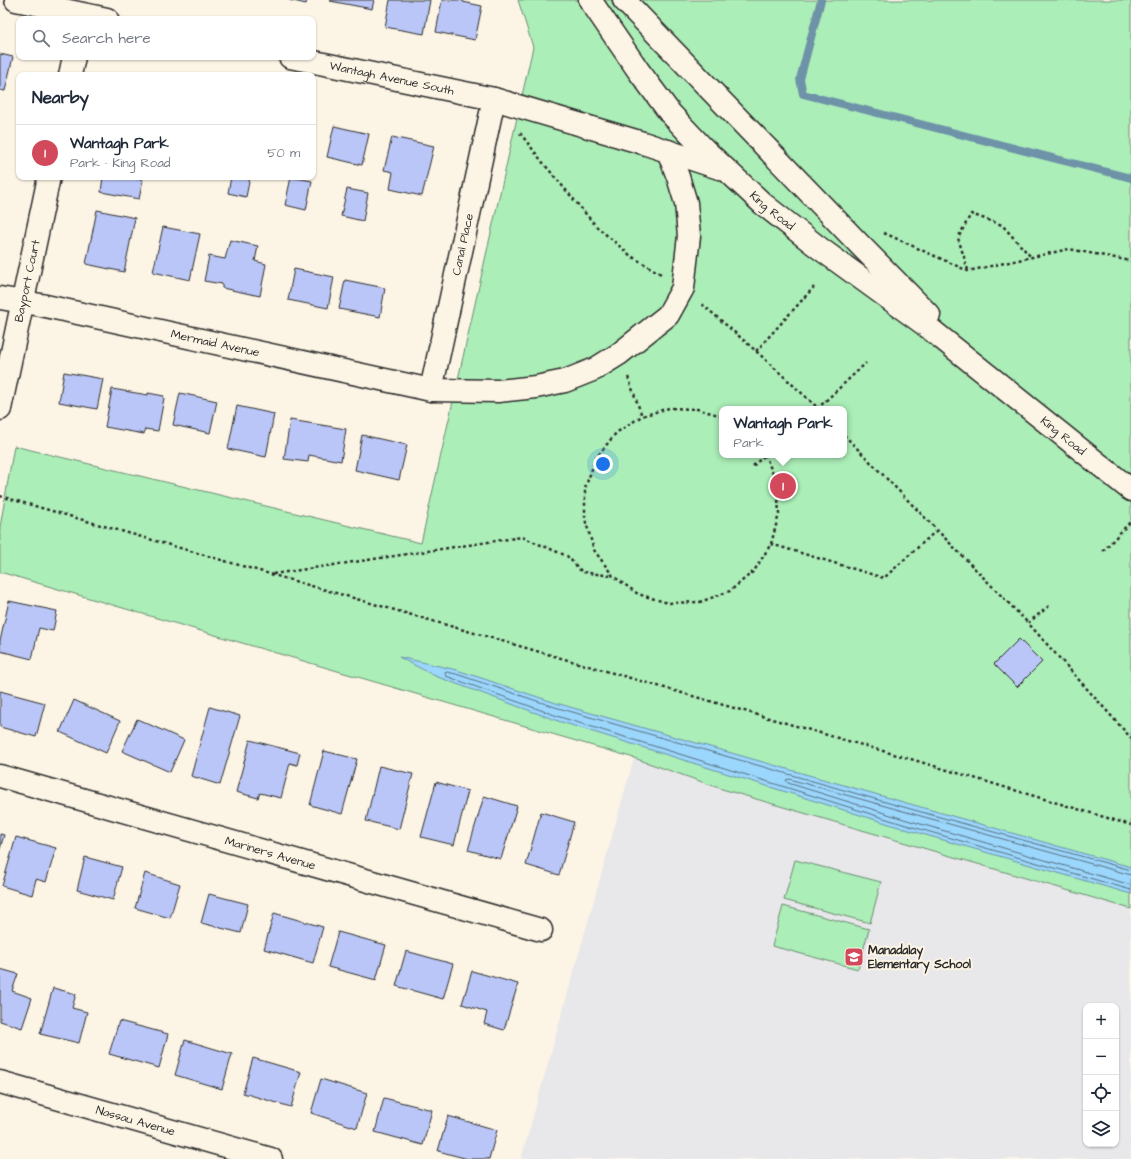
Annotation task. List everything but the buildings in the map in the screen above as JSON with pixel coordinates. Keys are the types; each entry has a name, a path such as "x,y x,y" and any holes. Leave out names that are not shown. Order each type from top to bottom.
{"street":[{"path":"16,0 83,16"},
{"name":"King Road","path":"590,0 638,70 670,113 704,149 763,204 818,247 924,324 996,380 1131,490"},
{"name":"King Road","path":"624,0 860,246 996,380"},
{"path":"71,72 73,60"},
{"name":"Wantagh Avenue South","path":"305,60 494,99 727,170"},
{"name":"Canal Place","path":"430,390 494,99"},
{"name":"Mermaid Avenue","path":"0,298 41,305 430,390 498,391 536,387 565,381 595,369 619,354 668,315 683,288 688,259 689,230 686,203 668,151"},
{"name":"Bayport Court","path":"0,409 24,303 48,180"},
{"name":"Mariners Avenue","path":"0,776 541,930"},
{"name":"Nassau Avenue","path":"0,1082 271,1159"}],"path":[{"path":"517,128 544,164 596,226 631,256 683,288 756,351 814,406"},
{"path":"968,271 958,238 971,214 1002,224 1031,257"},
{"path":"881,231 968,271 1069,249 1131,261"},
{"path":"756,351 814,287"},
{"path":"619,354 633,388 642,416"},
{"path":"820,406 866,363"},
{"path":"719,415 697,409 669,408 642,416 616,433 596,458 585,488 585,520 594,550 613,576 638,594 668,603 700,602 730,591 754,571 771,544 779,514 777,483 766,458"},
{"path":"847,438 1028,623 1131,738"},
{"path":"753,466 762,458"},
{"path":"0,496 914,760 1131,825"},
{"path":"1103,551 1131,521"},
{"path":"771,544 884,578 937,530"},
{"path":"270,574 522,537 567,556 582,572 613,576"},
{"path":"1028,623 1049,606"}],"shaded area":[{"name":"Manadalay Elementary School","path":"634,758 722,789 1131,909 1131,1159 521,1159"}],"green space":[{"path":"518,0 1131,0 1131,909 722,789 634,758 0,572 0,527 14,446 421,543 533,47"},
{"path":"795,860 881,882 870,923 784,900"},
{"path":"783,906 869,929 858,969 772,946"}],"water":[{"path":"399,657 457,670 556,703 1131,867 1131,894 905,829 558,721 435,676"}],"waterway":[{"path":"821,0 800,79 803,94 1131,178"}],"place":[{"name":"Wantagh Park","path":"783,486"},
{"name":"Manadalay Elementary School","path":"854,957"}]}
